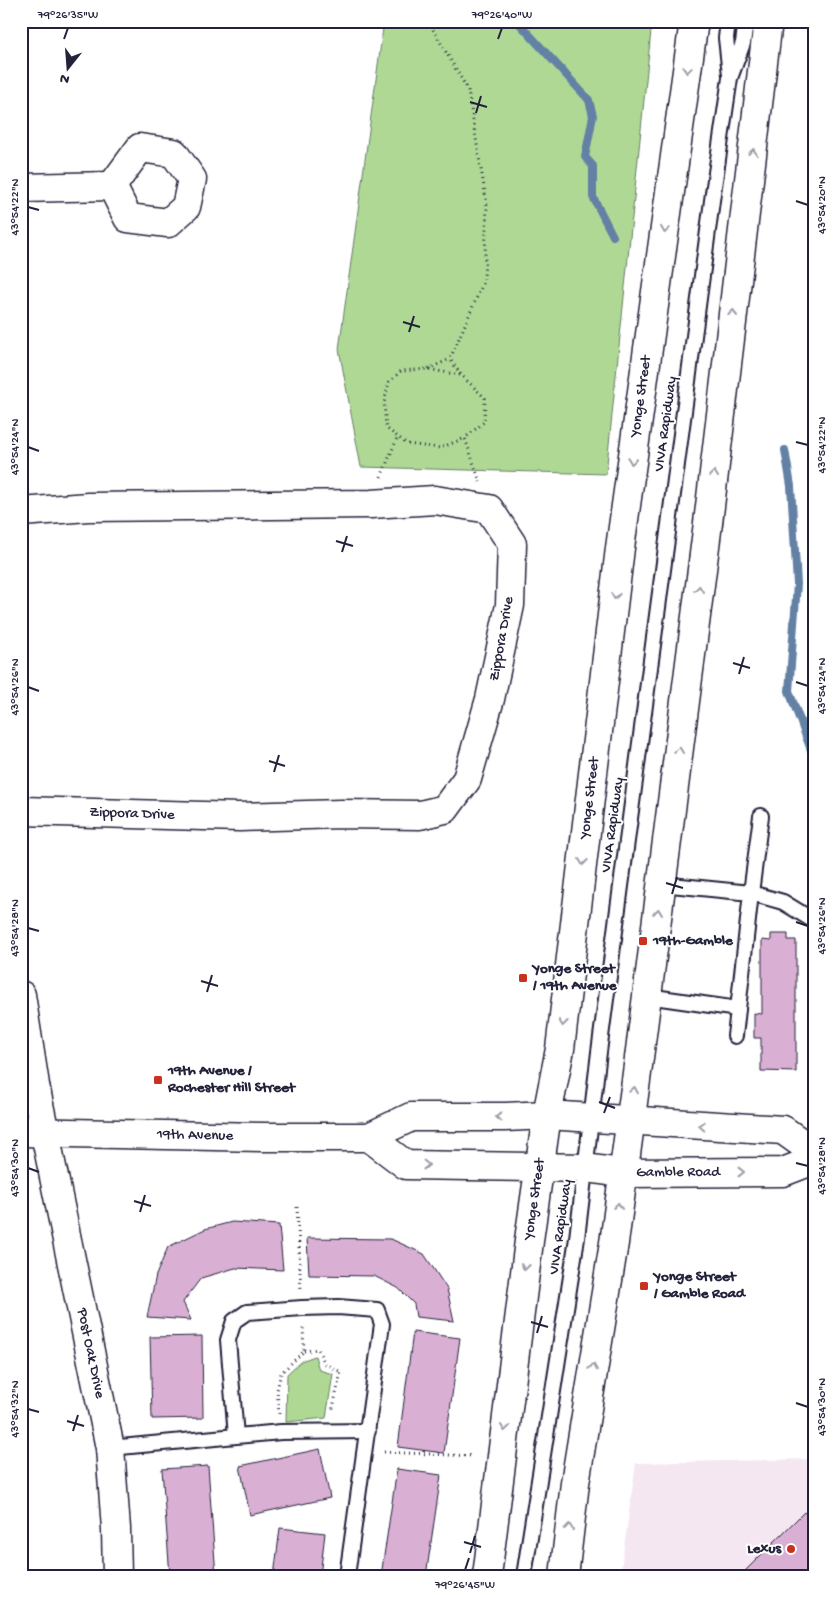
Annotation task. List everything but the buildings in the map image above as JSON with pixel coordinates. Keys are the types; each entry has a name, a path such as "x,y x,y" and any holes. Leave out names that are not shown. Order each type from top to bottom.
{"main road":[{"name":"Yonge Street","path":"488,1576 530,1233 547,1115 560,1049 622,538 694,21"},
{"path":"564,1576 575,1483 614,1242 647,996 708,523 768,21"},
{"path":"21,188 112,186"},
{"path":"21,512 88,507 371,504 435,500 489,509"},
{"name":"Zippora Drive","path":"21,811 240,817 341,814 420,815 445,808 467,779 490,699 510,605 512,544 489,509"},
{"name":"Post Oak Drive","path":"21,995 35,1085 34,1132 110,1448 116,1529 117,1576"},
{"name":"19th Avenue","path":"34,1132 264,1138 369,1136 412,1117 547,1115 629,1121"},
{"path":"629,1121 783,1130 814,1152"},
{"path":"369,1136 406,1165 540,1166"},
{"name":"Gamble Road","path":"540,1166 586,1168 622,1173 783,1172 814,1160"}],"lane":[{"name":"VIVA Rapidway","path":"728,21 726,38 730,78"},
{"name":"VIVA Rapidway","path":"524,1576 577,1238 593,1117 599,1052 730,78 743,43 746,21"},
{"path":"735,1036 761,816"},
{"path":"661,884 751,893 783,902 814,921"},
{"path":"647,996 738,1009"},
{"path":"236,1436 228,1340 234,1321 247,1312 338,1307 377,1310 382,1324 347,1576"},
{"path":"110,1448 281,1432 368,1431"}],"path":[{"path":"428,21 468,90 488,204 484,282 450,359 428,369"},
{"path":"450,359 461,375 485,398 484,422 465,438 440,448 407,444 386,428 384,403 389,382 401,371 428,369 461,375"},
{"path":"371,504 398,436"},
{"path":"465,438 489,509"},
{"path":"304,1351 318,1349 325,1364 341,1372 328,1432"},
{"path":"364,1451 473,1456"}],"shaded area":[{"path":"814,1459 814,1576 620,1576 636,1463"}],"green space":[{"path":"384,21 652,21 606,474 361,467 339,349"},
{"path":"315,1356 319,1370 333,1374 326,1418 286,1422 287,1374 301,1361"}],"waterway":[{"path":"517,21 589,100 593,116 585,157 593,166 593,197 613,236"},
{"path":"785,450 791,486 797,584 789,691 814,758"}],"place":[{"name":"19th-Gamble","path":"643,941"},
{"name":"Yonge Street / 19th Avenue","path":"523,978"},
{"name":"19th Avenue / Rochester Hill Street","path":"158,1080"},
{"name":"Yonge Street / Gamble Road","path":"644,1286"},
{"name":"Lexus","path":"791,1549"}]}
